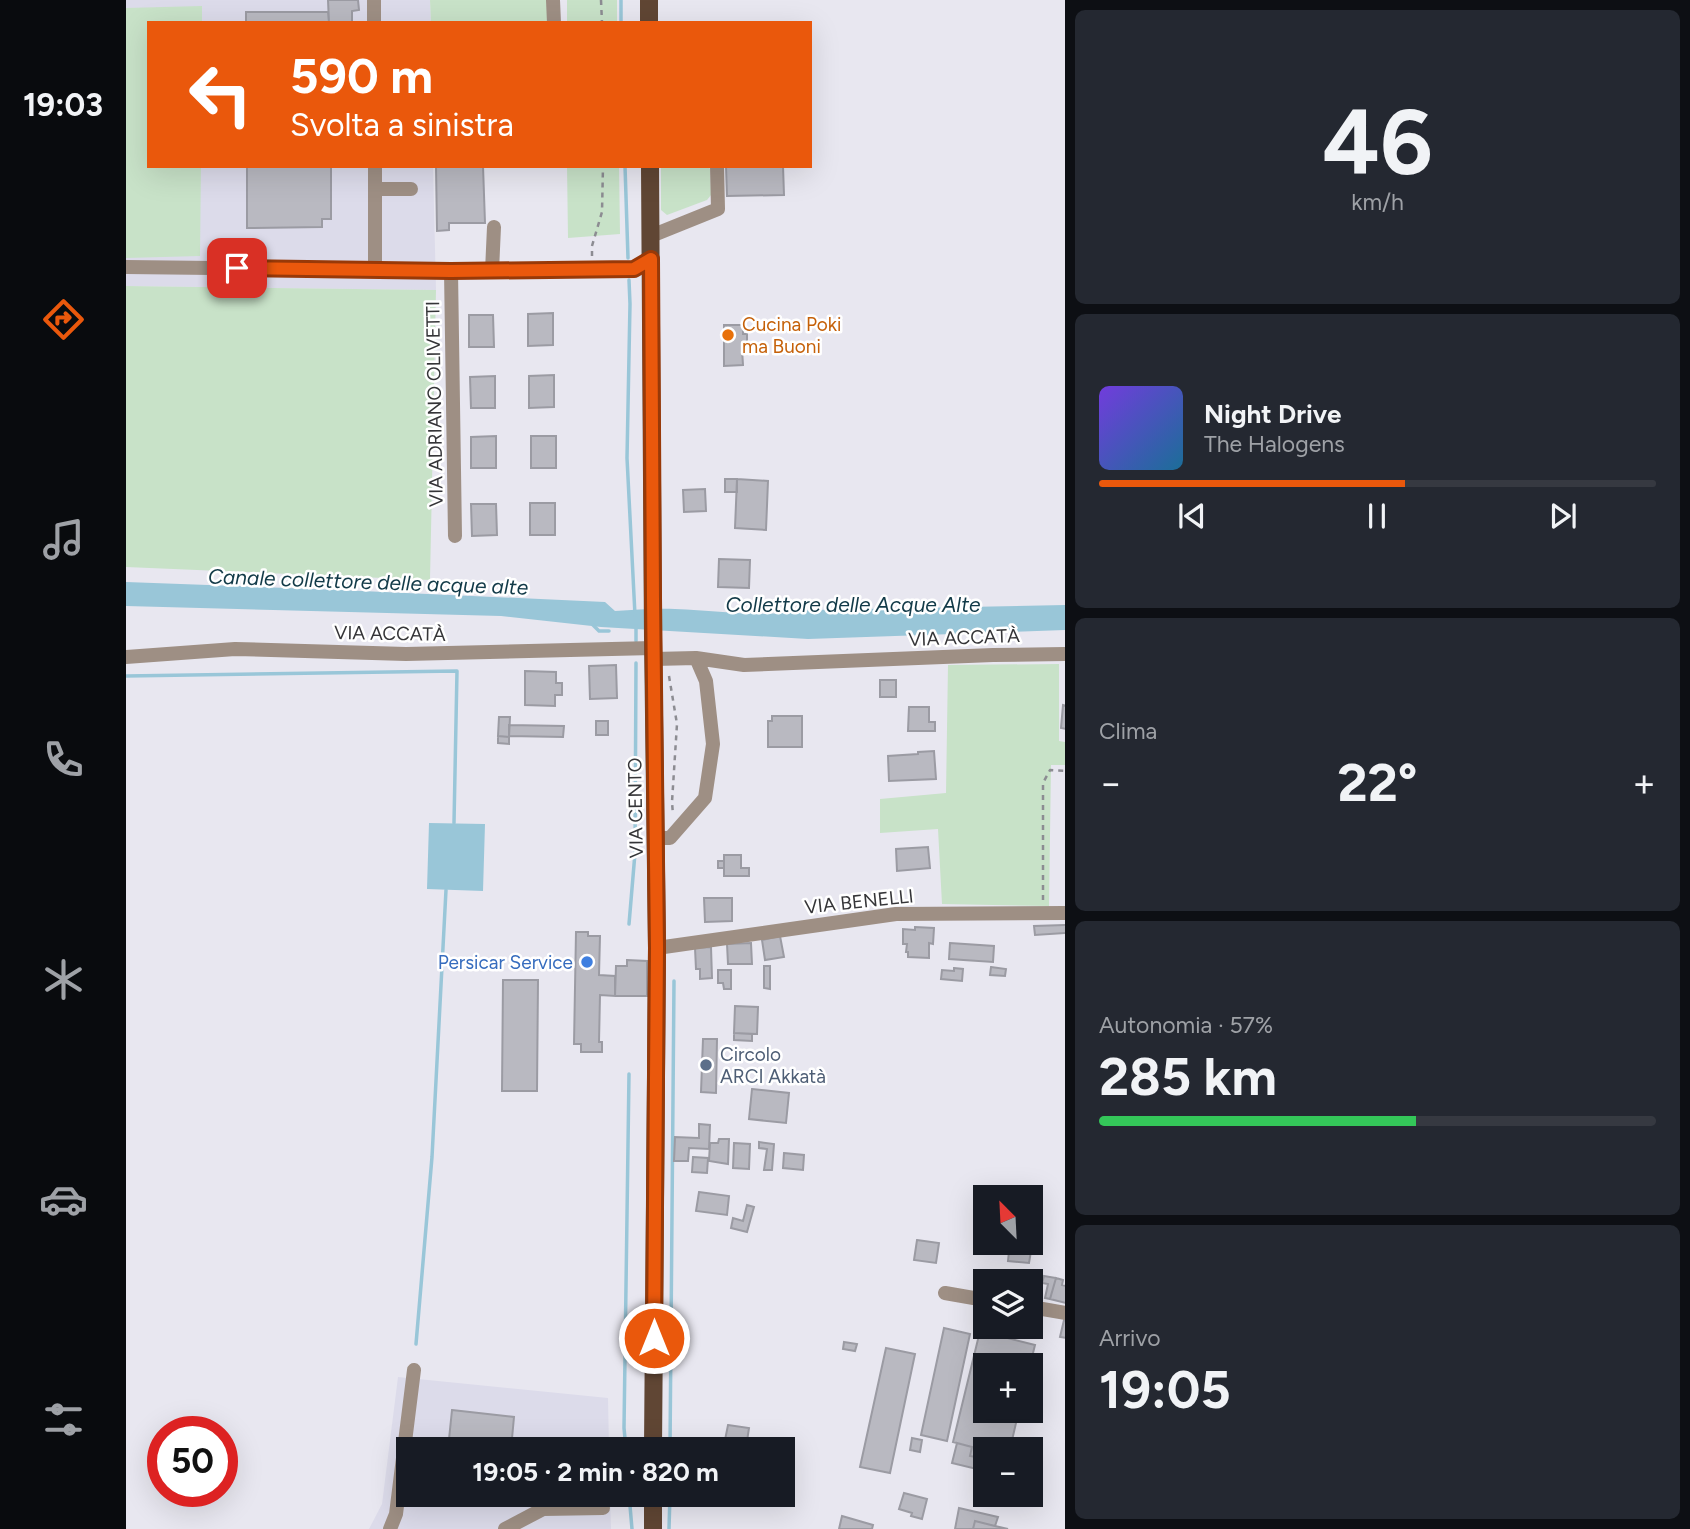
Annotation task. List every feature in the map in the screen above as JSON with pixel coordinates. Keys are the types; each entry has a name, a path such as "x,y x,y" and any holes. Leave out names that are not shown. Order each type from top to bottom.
{"main road":[{"path":"649,0 649,21"},
{"name":"VIA CENTO","path":"650,168 657,838 653,1437"},
{"path":"653,1507 653,1529"}],"street":[{"path":"374,0 374,21"},
{"path":"554,0 554,21"},
{"path":"375,168 375,270"},
{"path":"651,236 718,209 717,168"},
{"path":"375,189 411,189"},
{"path":"492,271 494,227"},
{"path":"126,267 591,270 634,269 651,259"},
{"name":"VIA ADRIANO OLIVETTI","path":"451,271 455,536"},
{"name":"VIA ACCATÀ","path":"126,657 235,649 406,654 653,648 696,658 744,664 993,654 1065,654"},
{"path":"657,838 670,838 705,798 713,744 706,681 696,658"},
{"name":"VIA BENELLI","path":"657,948 896,914 1065,913"},
{"path":"945,1293 973,1298"},
{"path":"1043,1309 1065,1313"},
{"path":"390,1529 396,1514 414,1370"},
{"path":"505,1529 543,1508 603,1508"},
{"path":"396,1514 399,1529"}],"path":[{"path":"601,0 602,21"},
{"path":"591,270 592,246 602,212 603,168"},
{"path":"1043,914 1043,783 1051,770 1065,771"}],"shaded area":[{"path":"126,0 430,0 431,21 147,21 147,168 433,168 436,290 126,286"},
{"path":"398,1377 608,1398 609,1437 396,1437 396,1507 610,1507 611,1529 369,1529 382,1504"}],"green space":[{"path":"430,0 547,0 547,21 431,21"},
{"path":"567,0 617,0 617,21 567,21"},
{"path":"202,6 202,21 147,21 147,168 201,168 200,256 126,258 126,8"},
{"path":"567,168 619,168 620,234 568,238"},
{"path":"661,168 709,168 711,195 707,200 667,215 661,210"},
{"path":"126,286 436,290 430,580 126,567"},
{"path":"1059,664 1059,741 1065,742 1065,765 1051,765 1049,906 942,904 938,829 880,833 880,799 946,793 948,665"}],"water":[{"path":"126,582 605,602 615,611 668,609 759,614 810,610 1065,605 1065,630 808,639 601,627 501,616 126,606"},
{"path":"429,823 485,824 483,891 427,889"}],"building":[{"path":"328,0 358,0 359,10 352,11 352,21 329,21"},
{"path":"246,12 328,12 329,21 246,21"},
{"path":"247,168 331,168 331,219 322,219 322,227 247,228"},
{"path":"436,168 483,168 485,223 449,223 449,230 437,231"},
{"path":"726,168 783,168 784,195 727,196"},
{"path":"553,313 553,345 528,346 528,314"},
{"path":"469,315 493,315 494,347 469,347"},
{"path":"724,325 743,325 743,334 747,334 747,349 742,349 743,365 724,366"},
{"path":"554,375 554,407 529,408 529,376"},
{"path":"495,376 495,408 471,408 470,377"},
{"path":"496,436 496,468 471,468 471,437"},
{"path":"531,436 556,436 556,468 531,468"},
{"path":"725,479 737,479 737,492 725,492"},
{"path":"737,479 768,481 766,530 735,528"},
{"path":"705,489 706,511 684,512 683,490"},
{"path":"530,503 555,503 555,535 530,535"},
{"path":"471,504 496,504 497,535 472,536"},
{"path":"719,559 750,560 749,588 718,587"},
{"path":"616,665 617,698 590,699 589,666"},
{"path":"525,671 556,672 556,683 562,683 562,695 555,695 555,706 525,705"},
{"path":"880,680 896,680 896,697 880,697"},
{"path":"1063,705 1065,729 1061,728"},
{"path":"909,707 929,707 929,722 935,722 935,731 908,731"},
{"path":"772,716 802,716 802,747 768,747 768,721 772,721"},
{"path":"499,717 510,717 509,737 498,736"},
{"path":"596,721 608,721 608,735 596,735"},
{"path":"509,725 564,726 563,737 509,736"},
{"path":"498,736 509,737 509,744 498,743"},
{"path":"934,751 936,779 889,781 888,756"},
{"path":"928,847 930,868 897,871 896,849"},
{"path":"724,855 741,855 741,868 749,868 749,876 724,876"},
{"path":"718,861 724,861 724,868 718,868"},
{"path":"704,898 732,898 732,921 705,922"},
{"path":"1065,925 1065,933 1035,935 1034,926"},
{"path":"915,927 934,928 933,944 929,943 929,958 908,957 907,944 903,944 903,929 915,930"},
{"path":"576,932 600,936 599,975 615,976 615,996 600,995 599,1042 602,1042 602,1052 581,1052 581,1044 574,1044"},
{"path":"780,936 784,957 765,960 762,940"},
{"path":"751,943 752,964 728,964 727,944"},
{"path":"950,943 994,946 993,962 949,959"},
{"path":"711,947 712,978 700,979 700,969 696,969 695,948"},
{"path":"627,960 647,961 647,996 615,996 616,966 627,966"},
{"path":"764,966 770,966 770,989 764,988"},
{"path":"991,967 1006,969 1005,976 990,975"},
{"path":"954,968 963,969 962,981 941,979 942,970 954,971"},
{"path":"718,970 731,970 731,989 724,989 723,983 718,983"},
{"path":"503,980 538,980 537,1091 502,1091"},
{"path":"735,1006 758,1007 757,1034 734,1033"},
{"path":"734,1033 752,1034 752,1041 734,1040"},
{"path":"703,1039 717,1039 716,1093 701,1092"},
{"path":"752,1089 789,1093 786,1123 749,1119"},
{"path":"699,1124 710,1125 709,1149 689,1148 688,1161 674,1161 675,1137 699,1138"},
{"path":"719,1139 729,1139 728,1164 709,1161 710,1143 718,1143"},
{"path":"759,1142 774,1144 772,1170 764,1170 767,1149 759,1148"},
{"path":"734,1143 750,1144 749,1169 733,1168"},
{"path":"784,1153 804,1155 803,1170 783,1168"},
{"path":"693,1157 708,1158 707,1173 692,1172"},
{"path":"699,1192 729,1196 727,1215 696,1211"},
{"path":"747,1205 754,1207 747,1232 731,1228 733,1218 743,1221"},
{"path":"917,1240 939,1243 936,1263 914,1260"},
{"path":"1009,1255 1030,1255 1029,1263 1008,1261"},
{"path":"1044,1276 1056,1278 1050,1299 1045,1298 1048,1284 1043,1283"},
{"path":"1056,1278 1063,1280 1065,1303 1050,1299"},
{"path":"1064,1320 1065,1338 1060,1337"},
{"path":"944,1328 970,1334 947,1441 921,1435"},
{"path":"978,1339 1011,1339 1035,1345 1033,1353 975,1353"},
{"path":"844,1342 857,1344 855,1351 843,1349"},
{"path":"886,1348 915,1354 890,1473 860,1467"},
{"path":"973,1360 973,1423 1016,1423 1013,1437 973,1437 973,1457 970,1456 972,1447 953,1442"},
{"path":"452,1410 514,1417 512,1437 449,1437"},
{"path":"728,1425 749,1428 748,1437 726,1437"},
{"path":"912,1438 922,1440 920,1452 910,1450"},
{"path":"957,1443 972,1447 970,1456 973,1457 973,1468 952,1463"},
{"path":"904,1493 927,1499 922,1519 899,1509"},
{"path":"959,1508 998,1517 995,1526 975,1521 973,1529 955,1529"},
{"path":"842,1516 873,1525 872,1529 839,1529"},
{"path":"975,1521 995,1526 1008,1529 973,1529"}],"waterway":[{"path":"621,0 621,21"},
{"path":"625,168 628,258"},
{"path":"629,280 627,458 635,615"},
{"path":"593,625 599,631 609,631"},
{"path":"636,626 636,641"},
{"path":"629,924 635,853 636,663"},
{"path":"126,676 457,671 454,823"},
{"path":"416,1344 432,1157 446,890"},
{"path":"670,1437 674,981"},
{"path":"625,1437 629,1074"},
{"path":"630,1507 632,1529"},
{"path":"669,1529 670,1507"}],"place":[{"name":"Cucina Poki ma Buoni","path":"728,335"},
{"name":"Persicar Service","path":"587,962"},
{"name":"Circolo ARCI Akkatà","path":"706,1065"}],"route":[{"path":"237,268 451,271 634,269 651,259 657,838 654,1338"}],"water label":[{"name":"Canale collettore delle acque alte","path":"368,582"},
{"name":"Collettore delle Acque Alte","path":"853,605"}]}
